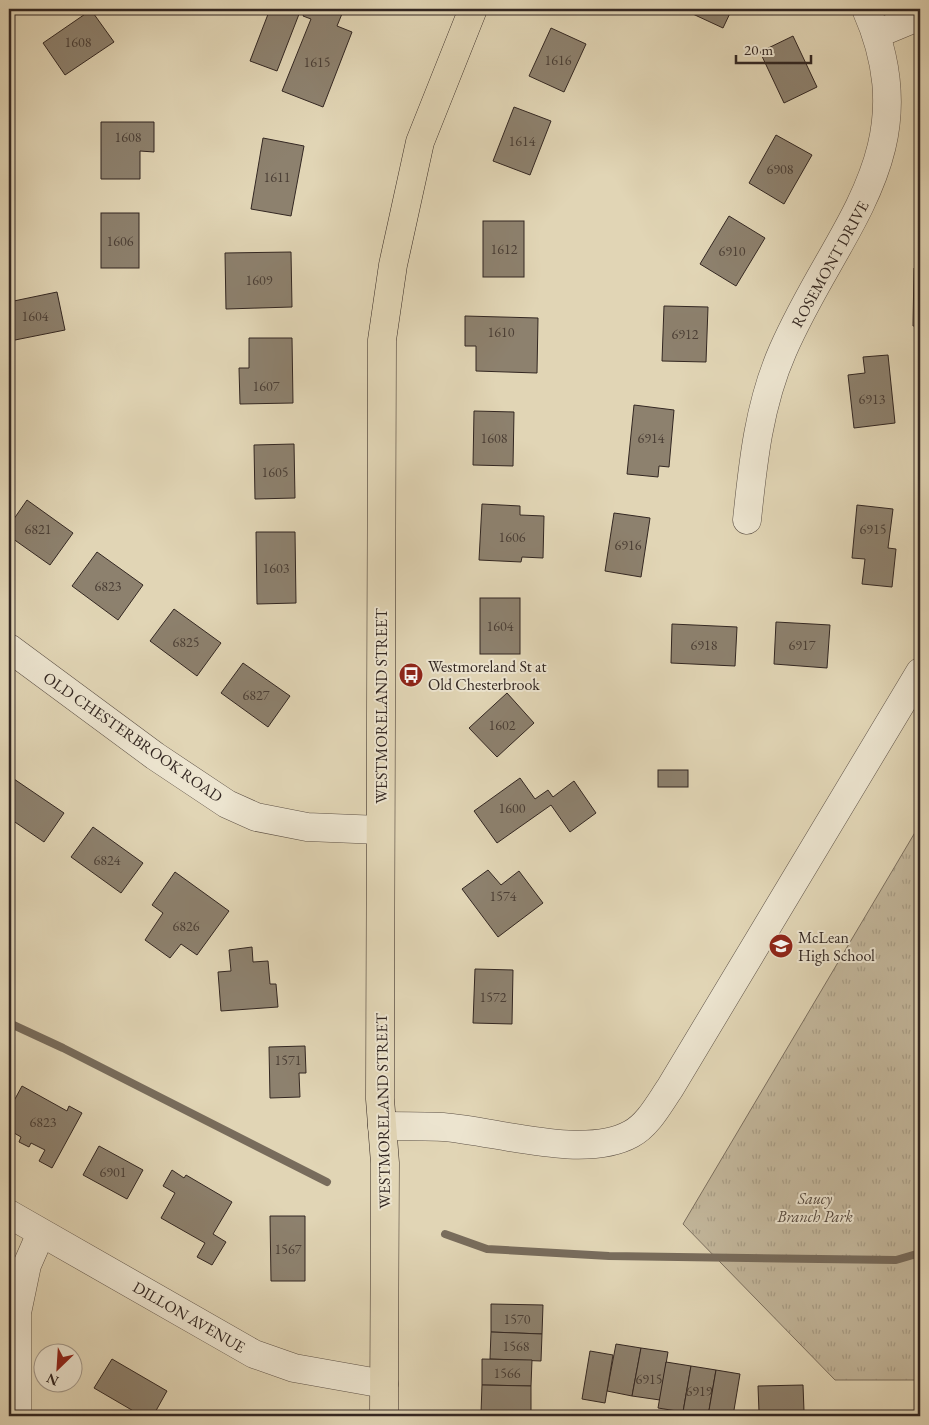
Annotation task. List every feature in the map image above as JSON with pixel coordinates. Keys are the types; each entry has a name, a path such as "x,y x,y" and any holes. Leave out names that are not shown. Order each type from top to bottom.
{"main road":[{"name":"WESTMORELAND STREET","path":"384,1416 385,1163 380,1099 382,340 393,265 420,142 473,9"}],"street":[{"name":"ROSEMONT DRIVE","path":"747,520 754,450 767,394 782,350 820,278 863,208 878,178 888,141 891,94 888,69 878,33 866,9"},
{"path":"878,33 920,16"},
{"name":"OLD CHESTERBROOK ROAD","path":"9,648 156,756 228,804 256,818 307,827 380,830"},
{"path":"382,1126 444,1127 575,1145 615,1142 632,1134 646,1121 670,1088 920,672"},
{"name":"DILLON AVENUE","path":"9,1214 254,1354 294,1368 384,1384"},
{"path":"17,1416 17,1313 27,1266 41,1233"}],"green space":[{"name":"Saucy Branch Park","path":"920,824 920,1380 835,1380 683,1224"}],"building":[{"path":"270,9 301,9 277,71 250,61"},
{"path":"306,9 344,9 337,26 352,32 323,107 282,91 311,19 303,16"},
{"path":"682,9 732,9 723,28"},
{"path":"91,10 114,42 65,75 43,43"},
{"path":"551,28 586,44 564,92 529,76"},
{"path":"793,36 817,87 784,103 760,52"},
{"path":"514,107 551,121 530,175 493,161"},
{"path":"101,122 154,122 154,152 140,151 140,179 101,179"},
{"path":"776,135 812,155 784,204 749,183"},
{"path":"263,138 304,146 291,216 251,209"},
{"path":"101,213 139,213 139,268 101,268"},
{"path":"729,216 765,238 736,286 700,264"},
{"path":"483,221 524,221 524,277 483,277"},
{"path":"291,252 292,307 226,309 225,253"},
{"path":"914,268 920,268 920,326 913,326"},
{"path":"57,292 65,330 10,341 9,302"},
{"path":"664,306 708,307 706,362 662,361"},
{"path":"465,316 538,318 537,373 476,371 476,346 465,346"},
{"path":"249,338 292,338 293,403 240,404 239,368 249,368"},
{"path":"888,355 895,423 854,428 848,375 865,373 863,357"},
{"path":"634,405 674,410 669,467 659,466 658,477 627,474"},
{"path":"474,411 514,412 513,466 473,465"},
{"path":"294,444 295,498 255,499 254,445"},
{"path":"27,500 73,533 50,565 9,536 9,526"},
{"path":"482,504 520,506 520,515 544,516 543,558 522,557 521,562 479,560"},
{"path":"857,505 893,509 888,548 896,549 892,587 862,584 865,559 852,558"},
{"path":"614,513 650,518 641,577 605,571"},
{"path":"256,532 295,532 296,603 257,604"},
{"path":"97,552 143,585 118,620 72,586"},
{"path":"480,598 520,598 520,654 480,654"},
{"path":"174,609 221,643 197,676 150,641"},
{"path":"776,622 830,625 827,668 774,664"},
{"path":"672,624 737,627 735,666 671,663"},
{"path":"243,663 290,696 268,727 221,693"},
{"path":"507,693 534,723 497,757 469,728"},
{"path":"658,770 688,770 688,787 658,787"},
{"path":"520,778 535,799 548,790 553,797 574,781 596,813 570,832 551,805 497,843 474,811"},
{"path":"14,779 64,813 44,842 9,818 9,786"},
{"path":"93,827 143,863 121,893 71,857"},
{"path":"488,870 501,885 519,871 543,903 498,937 462,889"},
{"path":"175,872 229,911 197,955 181,944 170,958 145,940 163,913 152,905"},
{"path":"252,947 253,962 268,961 270,984 276,984 278,1007 221,1011 218,972 231,971 229,950"},
{"path":"475,969 513,970 512,1024 473,1023"},
{"path":"305,1046 306,1073 299,1073 300,1097 270,1098 269,1047"},
{"path":"22,1086 67,1111 69,1106 82,1113 52,1168 39,1161 45,1150 31,1143 29,1147 19,1142 21,1137 9,1130 9,1110"},
{"path":"99,1146 143,1170 127,1199 83,1175"},
{"path":"172,1170 184,1178 186,1175 232,1202 213,1234 226,1242 212,1265 197,1257 205,1243 161,1218 175,1193 163,1186"},
{"path":"270,1216 305,1216 305,1281 271,1281"},
{"path":"491,1304 543,1305 542,1334 491,1332"},
{"path":"491,1332 542,1334 541,1361 490,1359"},
{"path":"616,1344 641,1348 632,1396 607,1391"},
{"path":"641,1348 668,1352 660,1400 632,1396"},
{"path":"590,1351 613,1355 605,1403 582,1399"},
{"path":"112,1359 167,1391 153,1416 142,1416 94,1388"},
{"path":"482,1359 532,1360 531,1386 482,1385"},
{"path":"666,1362 691,1366 683,1412 658,1408"},
{"path":"691,1366 716,1370 708,1416 683,1412"},
{"path":"716,1370 740,1374 733,1416 708,1416"},
{"path":"482,1385 531,1386 531,1414 481,1413"},
{"path":"803,1385 804,1411 759,1412 758,1386"},
{"path":"804,1411 804,1416 759,1416 759,1412"},
{"path":"493,1414 545,1415 545,1416 493,1416"}],"waterway":[{"path":"9,1023 63,1048 327,1182"},
{"path":"445,1234 487,1249 609,1256 896,1260 920,1253"}],"place":[{"name":"Westmoreland St at Old Chesterbrook","path":"411,675"},
{"name":"McLean High School","path":"781,946"}]}
